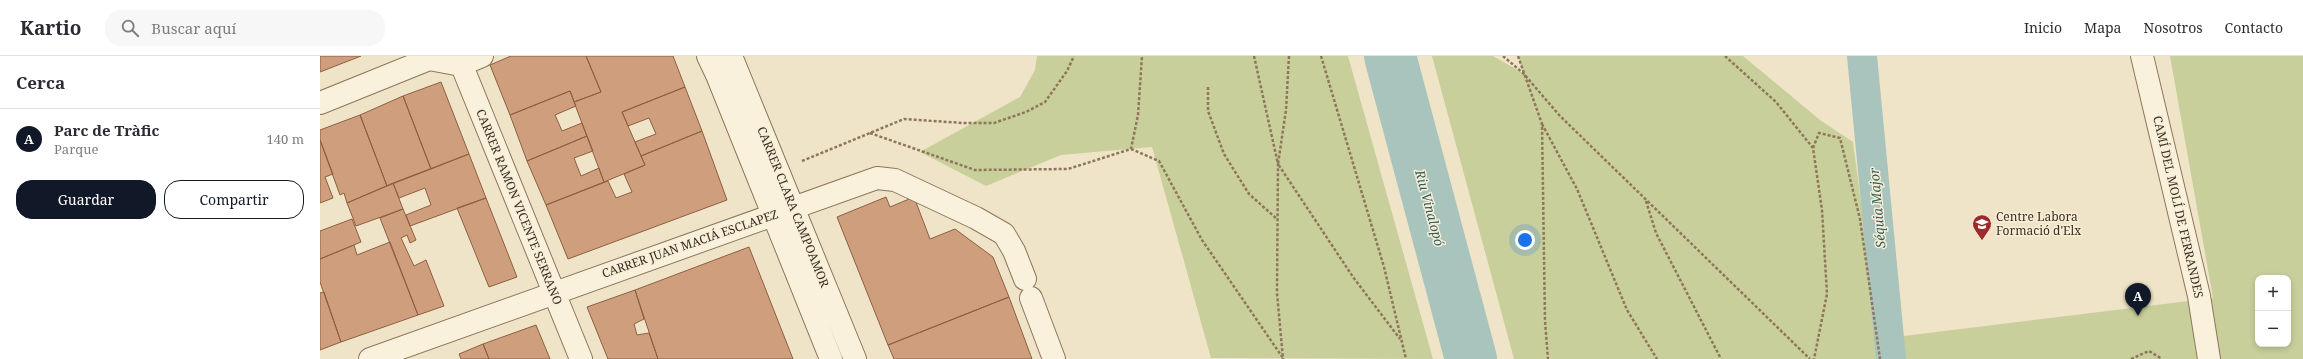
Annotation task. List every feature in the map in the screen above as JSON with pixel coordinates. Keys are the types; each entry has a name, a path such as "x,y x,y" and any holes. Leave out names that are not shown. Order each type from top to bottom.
{"street":[{"path":"320,103 429,59 459,60 482,56"},
{"name":"CARRER CLARA CAMPOAMOR","path":"708,56 855,359"},
{"name":"CARRER CLARA CAMPOAMOR","path":"731,56 778,170 783,211 831,359"},
{"name":"CAMÍ DEL MOLÍ DE FERRANDES","path":"2142,56 2199,296 2209,359"},
{"name":"CARRER RAMON VICENTE SERRANO","path":"459,60 580,359"},
{"name":"CARRER JUAN MACIÁ ESCLAPEZ","path":"370,359 876,178 895,180 976,218 1004,234 1014,251 1054,359"}],"path":[{"path":"778,170 904,119 963,123 994,123 1026,112 1045,102 1067,71 1074,56"},
{"path":"1131,149 1138,115 1142,56"},
{"path":"1254,56 1278,164 1353,277 1400,339"},
{"path":"1283,359 1277,293 1278,164 1286,110 1289,56"},
{"path":"1321,56 1384,267 1406,359"},
{"path":"1503,56 1523,73 1560,116 1810,359"},
{"path":"1518,56 1542,124 1577,189 1627,310 1657,359"},
{"path":"1725,56 1776,102 1813,148"},
{"path":"1208,87 1208,111 1224,154 1249,194 1277,219"},
{"path":"1542,124 1545,321 1548,359"},
{"path":"870,133 975,170 1068,169 1131,149 1159,161 1202,240 1283,359"},
{"path":"1814,359 1827,294 1822,210 1813,148 1819,133 1840,138 1860,219 1880,359"},
{"path":"1646,199 1656,232 1721,359"},
{"path":"2131,359 2149,352 2162,359"}],"green space":[{"path":"1037,56 1348,56 1433,359 1211,358 1152,147 1061,155 986,186 920,152 1020,97 1035,70"},
{"path":"1432,56 1493,56 1523,73 1518,56 1743,56 1820,120 1853,142 1879,339 2213,298 2170,56 2303,56 2303,359 1514,359"}],"building":[{"path":"320,56 361,56 320,72"},
{"path":"511,56 586,56 601,92 574,102 570,91 510,115 490,65"},
{"path":"586,56 673,56 685,87 622,112 645,165 604,182 574,102 601,92"},
{"path":"441,82 469,154 431,169 403,96"},
{"path":"685,87 702,131 641,156 635,142 656,134 649,118 628,126 622,112"},
{"path":"570,91 576,106 555,115 562,131 582,123 587,136 527,161 510,115"},
{"path":"403,96 431,169 387,186 360,115"},
{"path":"360,115 387,186 347,203 344,193 340,195 320,140 320,130"},
{"path":"702,131 727,200 568,259 546,205 608,181 616,198 632,192 624,174 645,165 641,156"},
{"path":"587,136 593,151 574,158 581,176 599,168 604,182 546,205 527,161"},
{"path":"320,140 333,174 325,177 333,198 320,203"},
{"path":"469,154 486,198 410,226 406,215 431,205 425,188 399,198 393,183"},
{"path":"393,183 403,209 356,226 347,203"},
{"path":"886,197 890,207 914,197 930,239 955,229 993,257 1009,297 888,345 837,217"},
{"path":"486,198 517,277 489,287 457,208"},
{"path":"403,209 416,240 410,243 407,235 401,238 414,266 426,260 444,306 418,315 380,218"},
{"path":"352,219 361,242 320,259 320,231"},
{"path":"390,242 418,315 341,342 320,282 320,259 354,245 357,255"},
{"path":"749,247 793,359 658,359 635,290"},
{"path":"635,290 644,319 634,324 637,335 649,333 658,359 608,359 587,307"},
{"path":"324,292 341,342 320,350 320,293"},
{"path":"1009,297 1032,359 894,359 888,345"},
{"path":"536,325 550,359 489,359 483,344"},
{"path":"483,344 489,359 461,359 459,354"}],"waterway":[{"name":"Riu Vinalopó","path":"1390,56 1471,359"},
{"name":"Séquia Major","path":"1862,56 1891,359"}],"place":[{"name":"Centre Labora Formació d'Elx","path":"1982,241"},
{"name":"Parc de Tràfic","path":"2138,316"}]}
